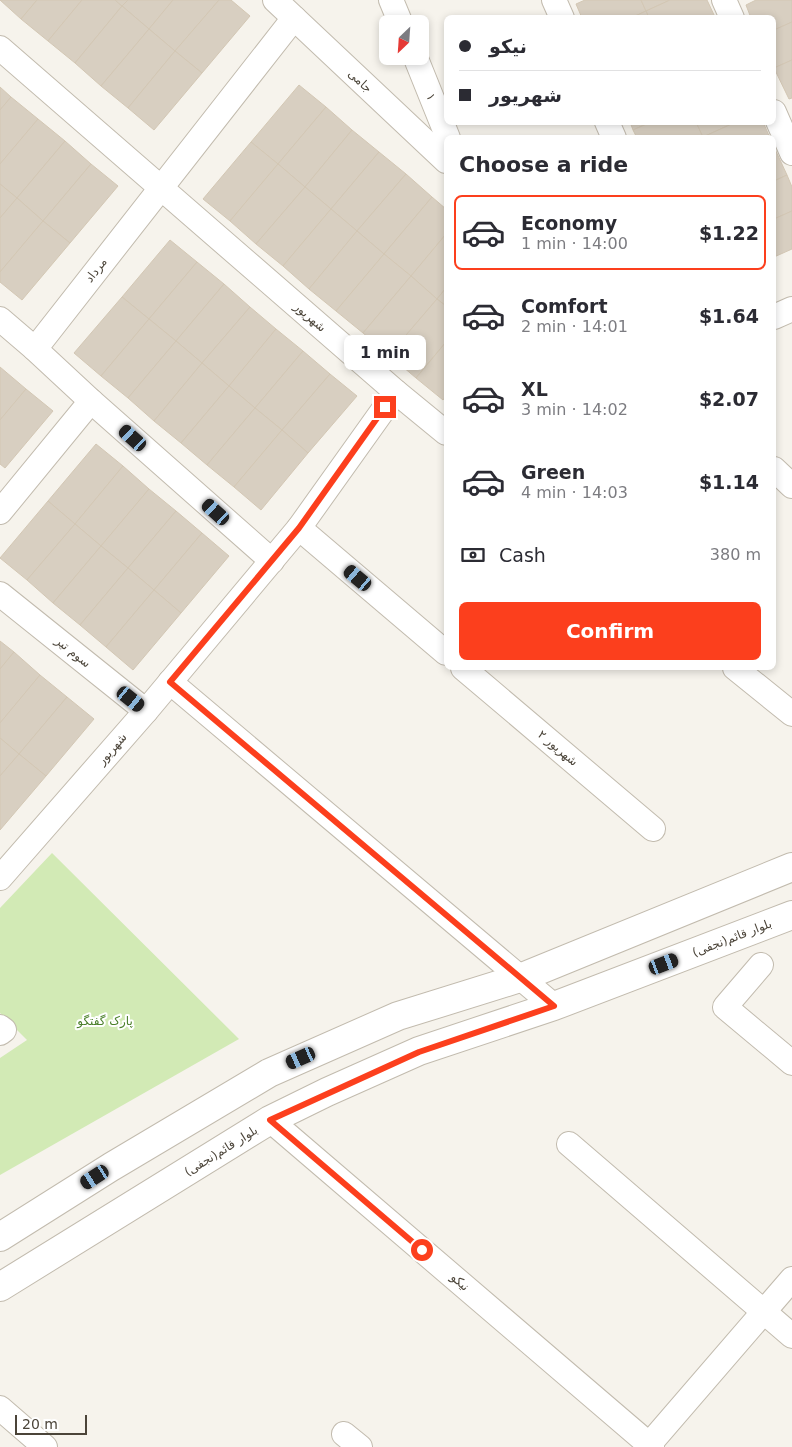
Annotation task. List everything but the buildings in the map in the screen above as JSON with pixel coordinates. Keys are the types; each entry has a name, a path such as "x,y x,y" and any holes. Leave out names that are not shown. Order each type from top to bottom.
{"street":[{"name":"جامی","path":"275,0 444,159"},
{"path":"391,0 397,15"},
{"path":"554,0 561,15"},
{"path":"724,0 731,15"},
{"name":"مرداد","path":"35,348 294,18"},
{"name":"شهریور","path":"0,48 396,392 299,528 146,711 0,878"},
{"name":"۱","path":"419,65 447,135"},
{"path":"776,117 792,153"},
{"path":"776,316 792,310"},
{"path":"0,319 35,348 91,401 272,561"},
{"path":"396,392 444,431"},
{"path":"0,512 91,401"},
{"path":"776,471 792,486"},
{"path":"299,528 444,651"},
{"name":"سوم تیر","path":"0,594 146,711"},
{"name":"شهریور ۲","path":"465,670 653,829"},
{"path":"737,670 792,714"},
{"path":"170,682 554,1006"},
{"path":"0,1237 111,1167 269,1073 398,1016 520,978 792,867"},
{"name":"بلوار قائم(نجفی)","path":"0,1287 270,1120 419,1052 554,1006 792,915"},
{"path":"760,965 725,1007 792,1063"},
{"path":"0,1026 4,1030 0,1033"},
{"name":"نیکو","path":"270,1120 650,1446"},
{"path":"569,1144 792,1336"},
{"path":"650,1446 792,1279"},
{"path":"0,1408 45,1447"}],"green space":[{"name":"پارک گفتگو","path":"52,853 239,1039 0,1175 0,1058 27,1040 0,1013 0,908"}],"route":[{"path":"385,407 299,528 170,682 554,1006 419,1052 327,1092 270,1120 422,1250"}]}
